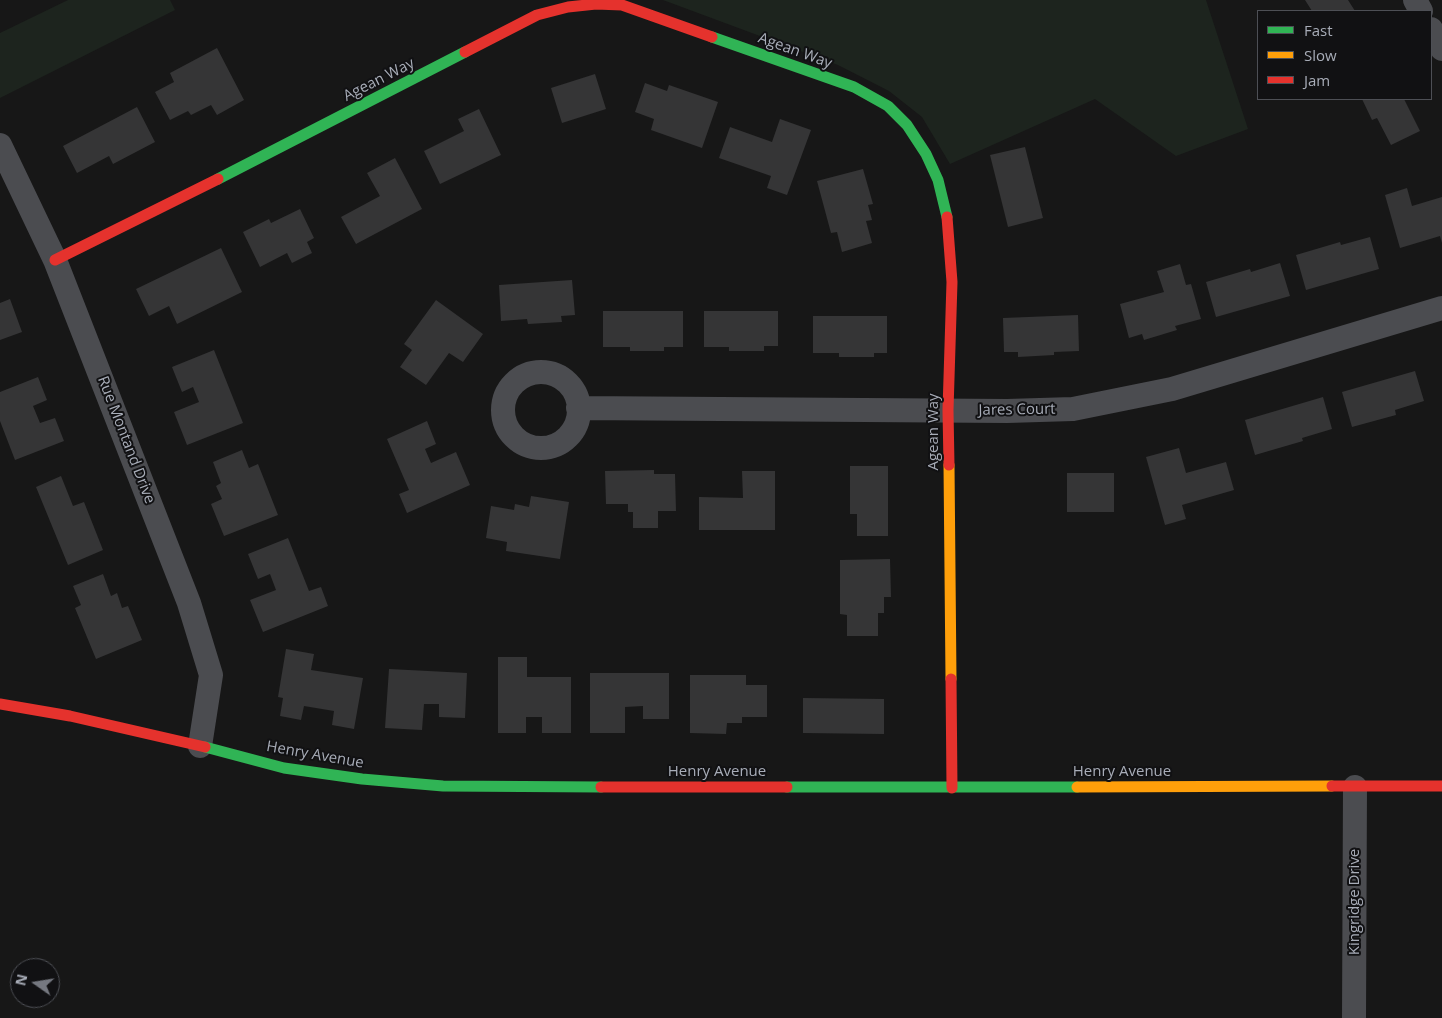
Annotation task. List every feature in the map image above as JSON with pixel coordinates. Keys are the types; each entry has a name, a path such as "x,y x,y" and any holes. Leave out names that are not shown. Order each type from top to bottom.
{"street":[{"name":"Agean Way","path":"55,260 307,134 537,15 568,7 596,4 622,5 854,87 888,106 907,125 926,154 938,180 948,219 952,282 948,410 952,788"},
{"path":"1432,31 1442,49"},
{"name":"Rue Montand Drive","path":"0,144 55,260 189,603 211,676 200,746"},
{"name":"Jares Court","path":"578,408 1073,409 1172,389 1442,308"},
{"name":"Henry Avenue","path":"0,704 70,716 200,746 284,768 362,779 443,786 952,788 1442,786"},
{"name":"Kingridge Drive","path":"1354,1018 1355,787"}],"shaded area":[{"path":"68,0 170,0 175,10 0,98 0,33"},
{"path":"663,0 1206,0 1248,129 1176,156 1095,99 950,164 922,117 889,91 838,65"}],"building":[{"path":"1305,0 1348,0 1354,10 1311,10"},
{"path":"217,48 244,100 217,115 211,105 191,115 188,111 170,120 155,92 174,82 170,73"},
{"path":"595,74 606,109 562,123 551,88"},
{"path":"645,83 667,91 669,85 718,102 702,148 651,130 654,119 635,112"},
{"path":"1362,100 1404,100 1420,131 1391,145 1377,118 1372,120"},
{"path":"137,107 155,142 113,164 109,156 77,173 63,146"},
{"path":"479,109 501,155 440,184 424,151 464,131 458,119"},
{"path":"780,119 811,130 787,195 767,188 771,176 719,158 730,127 772,142"},
{"path":"1025,147 1043,218 1008,227 990,155"},
{"path":"395,158 422,209 356,244 341,217 380,196 367,173"},
{"path":"863,169 873,204 868,205 872,220 866,221 872,243 842,252 837,232 831,233 817,181"},
{"path":"1407,188 1412,206 1442,197 1442,243 1440,236 1400,248 1385,195"},
{"path":"300,209 314,238 307,242 312,253 292,263 287,253 260,267 243,232 269,219 271,223"},
{"path":"1370,237 1379,269 1306,290 1296,255 1340,242 1341,245"},
{"path":"221,248 242,292 177,324 169,306 149,316 136,289"},
{"path":"1280,263 1290,296 1216,317 1206,282 1250,269 1251,272"},
{"path":"1180,264 1186,285 1191,284 1201,319 1175,326 1177,330 1144,340 1142,334 1129,338 1120,304 1164,292 1157,271"},
{"path":"572,280 575,315 561,316 562,322 528,324 527,319 501,321 499,285"},
{"path":"10,299 22,332 0,340 0,303"},
{"path":"436,300 483,334 463,362 449,353 426,385 400,367 412,350 404,344"},
{"path":"603,311 683,311 683,347 664,347 664,351 630,351 630,347 603,347"},
{"path":"704,311 778,311 778,346 764,346 764,351 729,351 729,347 704,347"},
{"path":"1078,315 1079,351 1054,352 1054,355 1018,357 1018,352 1004,352 1003,318"},
{"path":"813,316 887,316 887,353 874,353 874,357 839,357 839,353 813,353"},
{"path":"214,350 243,423 187,445 174,412 199,402 193,387 182,392 172,367"},
{"path":"1415,371 1424,401 1395,410 1396,415 1352,427 1342,392"},
{"path":"38,377 47,400 33,406 40,423 55,418 64,441 15,460 0,421 0,392"},
{"path":"1323,397 1332,429 1302,438 1303,441 1255,455 1245,420"},
{"path":"427,421 436,444 425,449 431,463 456,452 470,485 407,513 399,494 409,490 387,439"},
{"path":"1179,448 1186,473 1226,462 1234,490 1182,505 1186,519 1165,525 1146,457"},
{"path":"242,450 249,468 258,464 278,515 224,536 211,504 222,499 216,486 221,483 213,462"},
{"path":"850,466 888,466 888,536 857,536 857,514 850,514"},
{"path":"654,470 654,474 675,474 676,511 658,511 658,528 633,528 633,512 628,512 628,504 606,504 605,471"},
{"path":"742,471 775,471 775,530 699,530 699,497 743,498"},
{"path":"1067,473 1114,473 1114,512 1067,512"},
{"path":"61,476 73,506 84,502 103,550 68,565 36,487"},
{"path":"531,496 569,502 560,559 506,551 507,542 486,538 491,506 514,510 515,504 529,507"},
{"path":"288,538 309,591 321,587 328,606 263,632 250,600 276,590 270,574 258,579 248,554"},
{"path":"890,559 891,597 884,597 884,613 878,613 878,636 847,636 847,615 840,614 840,560"},
{"path":"103,574 111,596 117,593 122,608 128,606 142,640 96,659 75,608 81,605 73,586"},
{"path":"286,649 314,654 311,670 363,678 354,729 332,725 334,711 304,706 301,720 280,716 283,698 278,697"},
{"path":"498,657 527,657 527,677 571,677 571,733 542,733 542,717 526,717 526,733 498,733"},
{"path":"389,669 467,673 465,718 439,717 439,704 424,704 422,730 385,728"},
{"path":"590,673 669,673 669,719 643,719 643,706 625,707 625,733 590,733"},
{"path":"690,675 746,675 746,685 767,685 767,717 742,717 742,723 727,723 726,734 690,733"},
{"path":"803,698 884,699 884,734 803,733"}],"traffic: fast":[{"path":"712,37 854,87 888,106 907,125 926,154 938,180 947,217"},
{"path":"218,179 465,52"},
{"path":"205,747 284,768 362,779 443,786 601,787"},
{"path":"787,787 1077,787"}],"traffic: slow":[{"path":"949,465 951,679"},
{"path":"1077,787 1332,786"}],"traffic: jam":[{"path":"465,52 537,15 568,7 596,4 622,5 712,37"},
{"path":"55,260 218,179"},
{"path":"947,217 952,282 948,410 949,465"},
{"path":"951,679 952,788"},
{"path":"0,704 70,716 205,747"},
{"path":"1332,786 1442,786"},
{"path":"601,787 787,787"}]}
